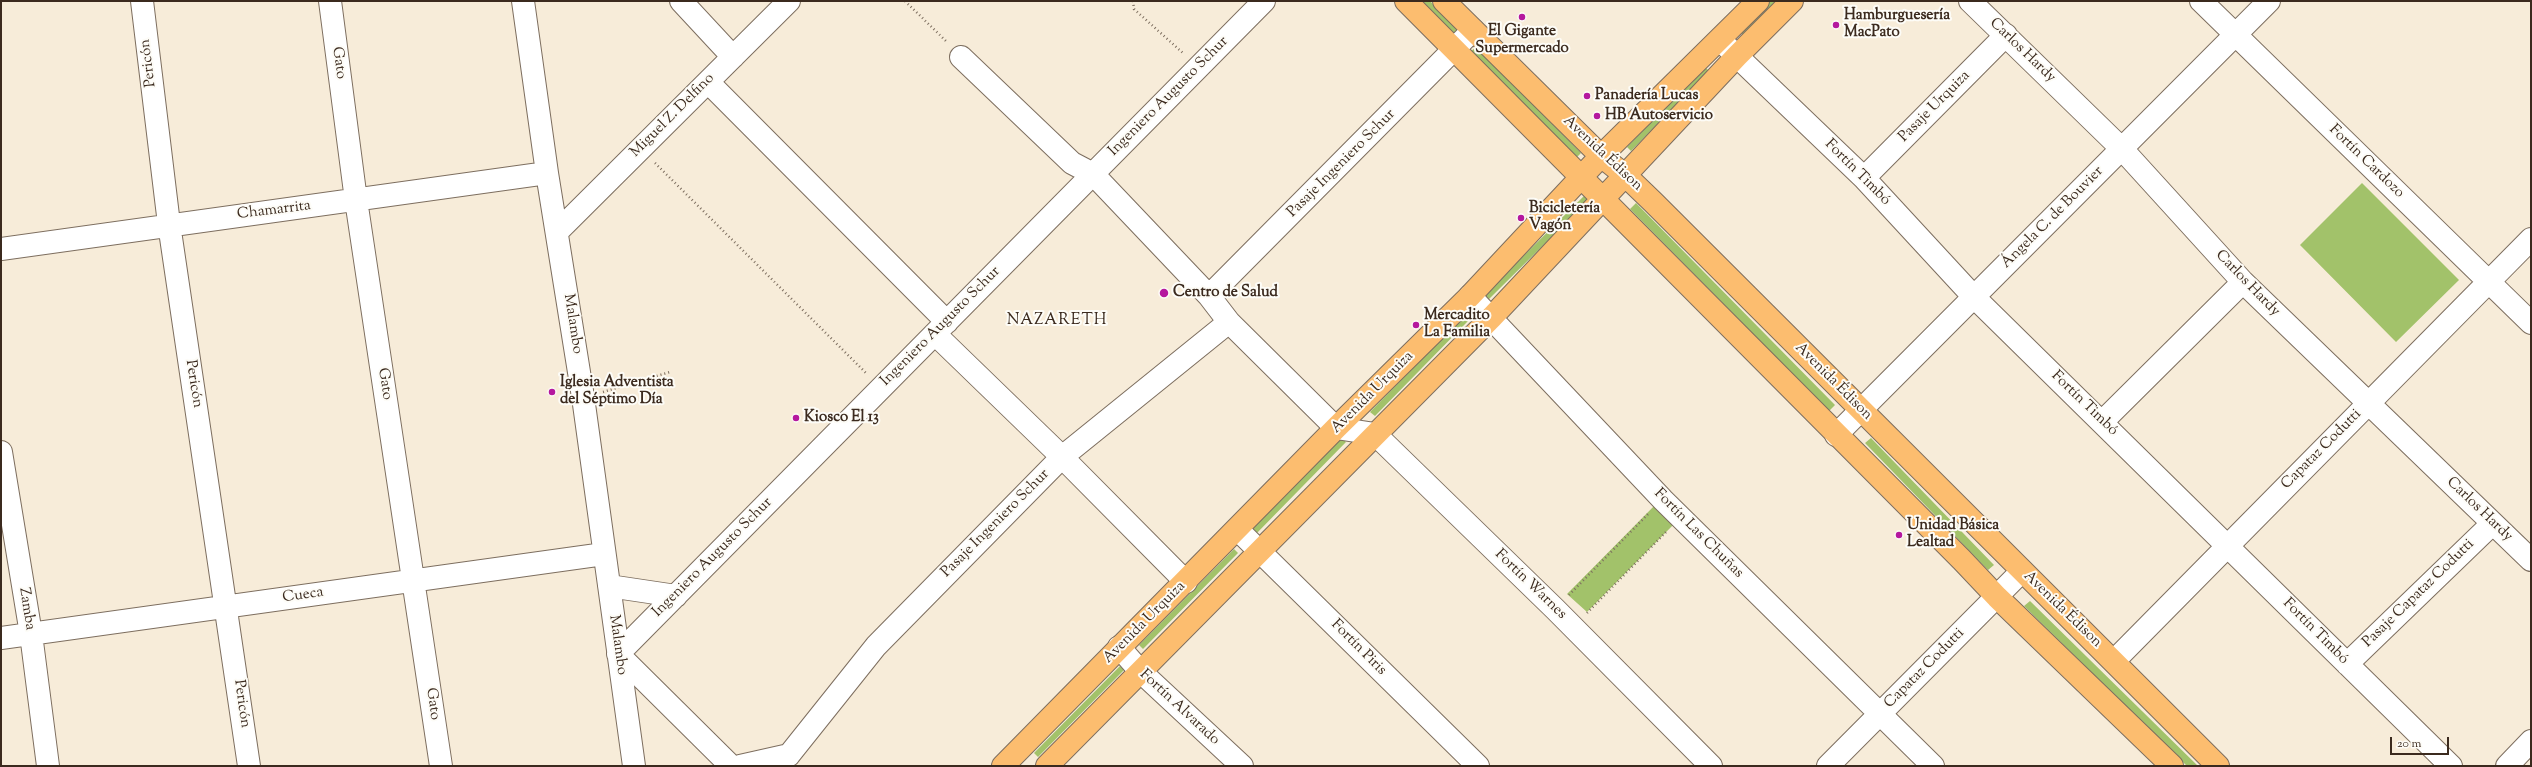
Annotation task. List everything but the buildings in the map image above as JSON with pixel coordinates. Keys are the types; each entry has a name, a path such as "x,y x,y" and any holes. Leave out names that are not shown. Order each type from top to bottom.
{"main road":[{"name":"Avenida Édison","path":"1406,1 1550,148 1582,177 1836,436 1962,560 1996,597 2172,766"},
{"name":"Avenida Édison","path":"1444,1 1601,156 1626,176 2218,766"},
{"name":"Avenida Urquiza","path":"1014,763 1119,647 1238,530 1336,428 1470,296 1601,156 1758,1"},
{"name":"Avenida Urquiza","path":"1047,766 1262,552 1375,434 1492,317 1604,200 1737,56 1792,1"}],"street":[{"name":"Pericón","path":"142,1 169,224 250,766"},
{"name":"Gato","path":"330,1 356,200 414,581 440,766"},
{"name":"Malambo","path":"523,1 547,173 558,231 583,397 634,766"},
{"path":"681,1 733,56"},
{"name":"Miguel Z. Delfino","path":"558,231 789,1"},
{"name":"Ingeniero Augusto Schur","path":"618,654 1264,1"},
{"name":"Carlos Hardy","path":"1970,1 2122,149 2243,282 2531,560"},
{"name":"Fortín Cardozo","path":"2201,1 2531,324"},
{"name":"Ángela C. de Bouvier","path":"1836,436 1973,296 2269,1"},
{"name":"Pasaje Ingeniero Schur","path":"1209,296 1455,50 1473,30"},
{"name":"Pasaje Urquiza","path":"1864,178 2006,35"},
{"name":"Fortín Timbó","path":"1720,40 1864,178 1973,296 2228,545 2451,766"},
{"path":"961,56 1072,163 1093,174 1209,296 1229,322 1336,428 1375,434"},
{"path":"708,82 1062,457 1186,582"},
{"name":"Chamarrita","path":"1,249 169,224 356,200 547,173"},
{"name":"Capataz Codutti","path":"2114,661 2531,239"},
{"path":"2102,422 2243,282"},
{"name":"Fortín Las Chuñas","path":"1470,296 1492,317 1680,518 1933,766"},
{"name":"Pasaje Ingeniero Schur","path":"795,760 876,646 1062,457 1229,322"},
{"name":"Fortín Warnes","path":"1375,434 1555,609 1711,766"},
{"name":"Zamba","path":"1,452 31,634 48,766"},
{"name":"Pasaje Capataz Codutti","path":"2347,664 2492,524"},
{"name":"Fortín Piris","path":"1238,530 1262,552 1473,764"},
{"name":"Cueca","path":"1,638 604,554"},
{"name":"Capataz Codutti","path":"1828,766 2022,571"},
{"path":"609,586 676,596"},
{"name":"Fortín Alvarado","path":"1119,647 1141,672 1242,766"},
{"path":"618,654 730,766"},
{"path":"2507,766 2531,741"},
{"path":"740,766 795,760"}],"path":[{"path":"905,1 961,56"},
{"path":"1133,1 1134,9 1199,67"},
{"path":"640,149 881,388"},
{"path":"583,397 670,372"},
{"path":"1555,609 1663,500"},
{"path":"1572,627 1680,518"}],"green space":[{"path":"1419,1 1430,1 1458,29 1453,34"},
{"path":"1769,1 1778,1 1744,36 1739,31"},
{"path":"1476,47 1581,153 1575,159 1470,52"},
{"path":"1705,67 1709,71 1631,151 1627,147"},
{"path":"2362,183 2459,280 2396,342 2300,245"},
{"path":"1588,192 1593,196 1487,301 1482,297"},
{"path":"1636,203 1835,405 1829,411 1630,209"},
{"path":"1463,317 1468,321 1375,416 1370,412"},
{"path":"1340,437 1346,442 1255,535 1250,530"},
{"path":"1871,438 1994,565 1988,570 1865,443"},
{"path":"1659,501 1678,520 1587,612 1567,594"},
{"path":"1234,549 1238,553 1143,649 1139,645"},
{"path":"2030,601 2198,766 2187,766 2024,606"},
{"path":"1120,666 1124,670 1038,757 1034,753"}],"place":[{"name":"El Gigante Supermercado","path":"1522,17"},
{"name":"Hamburguesería MacPato","path":"1836,25"},
{"name":"Panadería Lucas","path":"1587,96"},
{"name":"HB Autoservicio","path":"1597,116"},
{"name":"Bicicletería Vagón","path":"1521,218"},
{"name":"Centro de Salud","path":"1164,293"},
{"name":"Mercadito La Familia","path":"1416,325"},
{"name":"Iglesia Adventista del Séptimo Día","path":"552,392"},
{"name":"Kiosco El 13","path":"796,418"},
{"name":"Unidad Básica Lealtad","path":"1899,535"}],"district":[{"name":"NAZARETH","path":"1057,321"}]}
